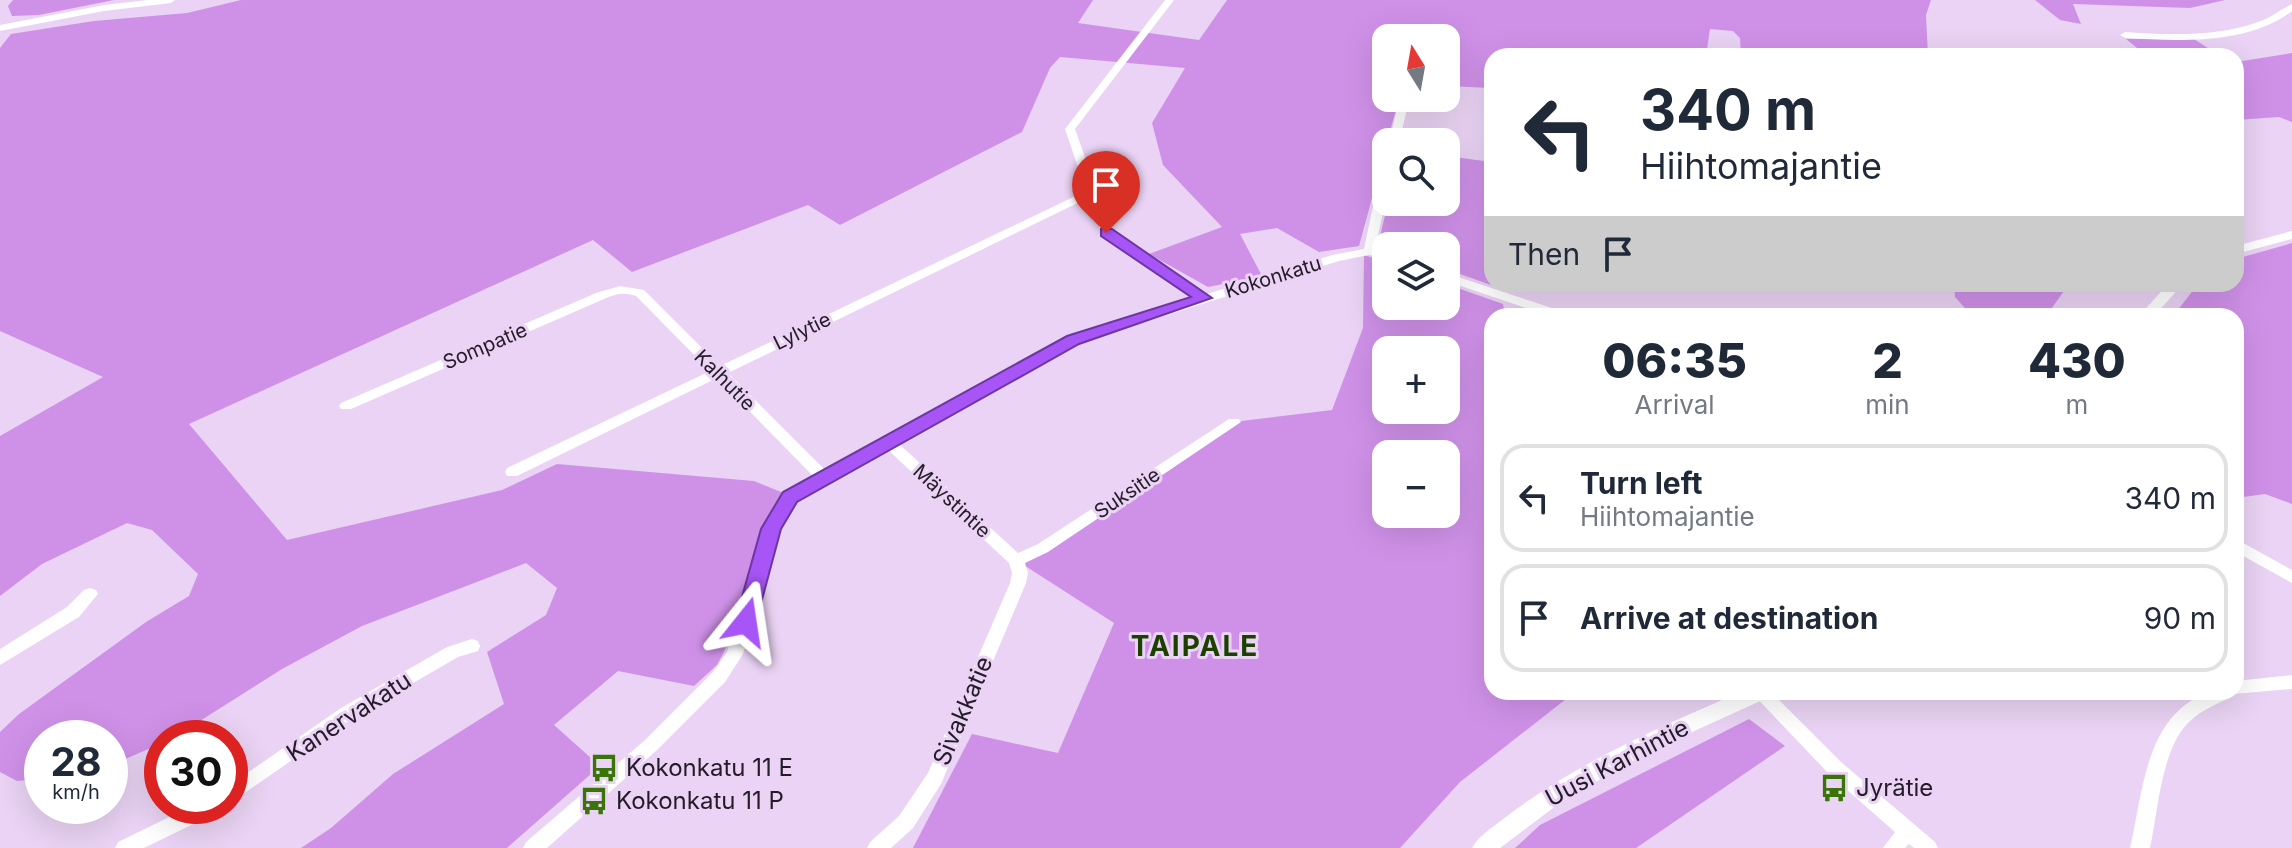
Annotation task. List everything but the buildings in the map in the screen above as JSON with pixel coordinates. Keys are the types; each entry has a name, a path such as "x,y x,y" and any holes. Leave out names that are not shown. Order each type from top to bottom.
{"street":[{"path":"0,28 104,8 171,0"},
{"path":"1170,0 1071,123 1070,129 1106,233 1204,298"},
{"path":"2125,35 2169,37 2243,28 2278,18 2292,7"},
{"name":"Lylytie","path":"512,472 1092,192"},
{"path":"1369,251 1377,216"},
{"path":"2244,248 2292,235"},
{"name":"Kokonkatu","path":"533,848 651,745 719,677 735,654 771,529 790,497 1073,340 1204,298 1372,252"},
{"path":"1460,282 1484,290"},
{"name":"Kalhutie","path":"625,289 640,293 716,373 823,477"},
{"name":"Sompatie","path":"346,406 600,296 625,289"},
{"path":"1491,292 1539,308"},
{"path":"2154,308 2168,292"},
{"name":"Suksitie","path":"1016,560 1043,548 1234,422"},
{"name":"Mäystintie","path":"888,442 1016,560"},
{"path":"2244,550 2292,577"},
{"name":"Sivakkatie","path":"877,848 906,822 935,778 1018,583 1016,560"},
{"path":"0,658 73,612 90,594"},
{"name":"Kanervakatu","path":"248,782 347,713 453,652 472,646"},
{"path":"2244,687 2292,682"},
{"name":"Uusi Karhintie","path":"1483,848 1573,780 1635,748 1742,700"},
{"path":"1768,700 1835,768 1928,848"},
{"path":"2140,848 2165,744 2177,722 2209,700"},
{"path":"125,848 174,824"},
{"path":"1893,848 1907,832"}],"shaded area":[{"path":"13,0 114,0 39,15 12,16 8,6"},
{"path":"241,0 1093,0 1078,23 1199,40 1227,0 1931,0 1926,15 1928,48 1741,48 1740,38 1733,31 1710,29 1707,48 1484,48 1484,88 1460,87 1460,24 1372,24 1372,112 1396,112 1391,128 1372,128 1372,198 1359,246 1319,252 1277,228 1240,234 1262,276 1208,287 1149,254 1222,227 1163,165 1152,123 1185,68 1060,57 1050,68 1022,132 840,225 808,205 632,272 593,240 189,424 287,540 502,490 557,464 754,481 786,494 766,526 717,665 694,686 618,671 554,725 600,766 507,848 301,848 331,828 393,774 504,704 487,652 546,615 557,588 526,563 362,626 282,669 201,720 144,720 144,751 128,758 128,720 24,720 24,780 17,781 0,772 0,732 19,714 146,622 189,596 198,574 152,530 127,523 42,564 0,596 0,436 103,377 0,331 0,48 11,34 94,21 187,13"},
{"path":"2035,0 2225,0 2190,8 2073,4 2081,24 2060,20"},
{"path":"2126,39 2194,39 2208,48 2137,48"},
{"path":"2292,53 2292,122 2279,117 2244,119 2244,61"},
{"path":"1460,158 1484,161 1484,283 1460,274 1460,232 1381,232 1385,216 1460,216"},
{"path":"2292,243 2292,504 2265,494 2244,497 2244,308 2179,308 2192,292 2244,292 2244,257"},
{"path":"1364,255 1372,258 1372,320 1460,320 1460,289 1503,304 1504,308 1484,308 1484,700 1565,700 1460,782 1400,848 913,848 972,734 1058,753 1114,623 1016,560 1234,422 1332,410 1363,328"},
{"path":"1955,292 2063,292 2052,308 1965,308"},
{"path":"1749,719 1785,746 1636,848 1515,848 1540,825"}],"place":[{"name":"Kokonkatu 11 E","path":"604,768"},
{"name":"Jyrätie","path":"1834,788"},
{"name":"Kokonkatu 11 P","path":"594,801"}],"district":[{"name":"TAIPALE","path":"1195,646"}],"route":[{"path":"746,622 771,529 790,497 1073,340 1204,298 1106,233"}]}
